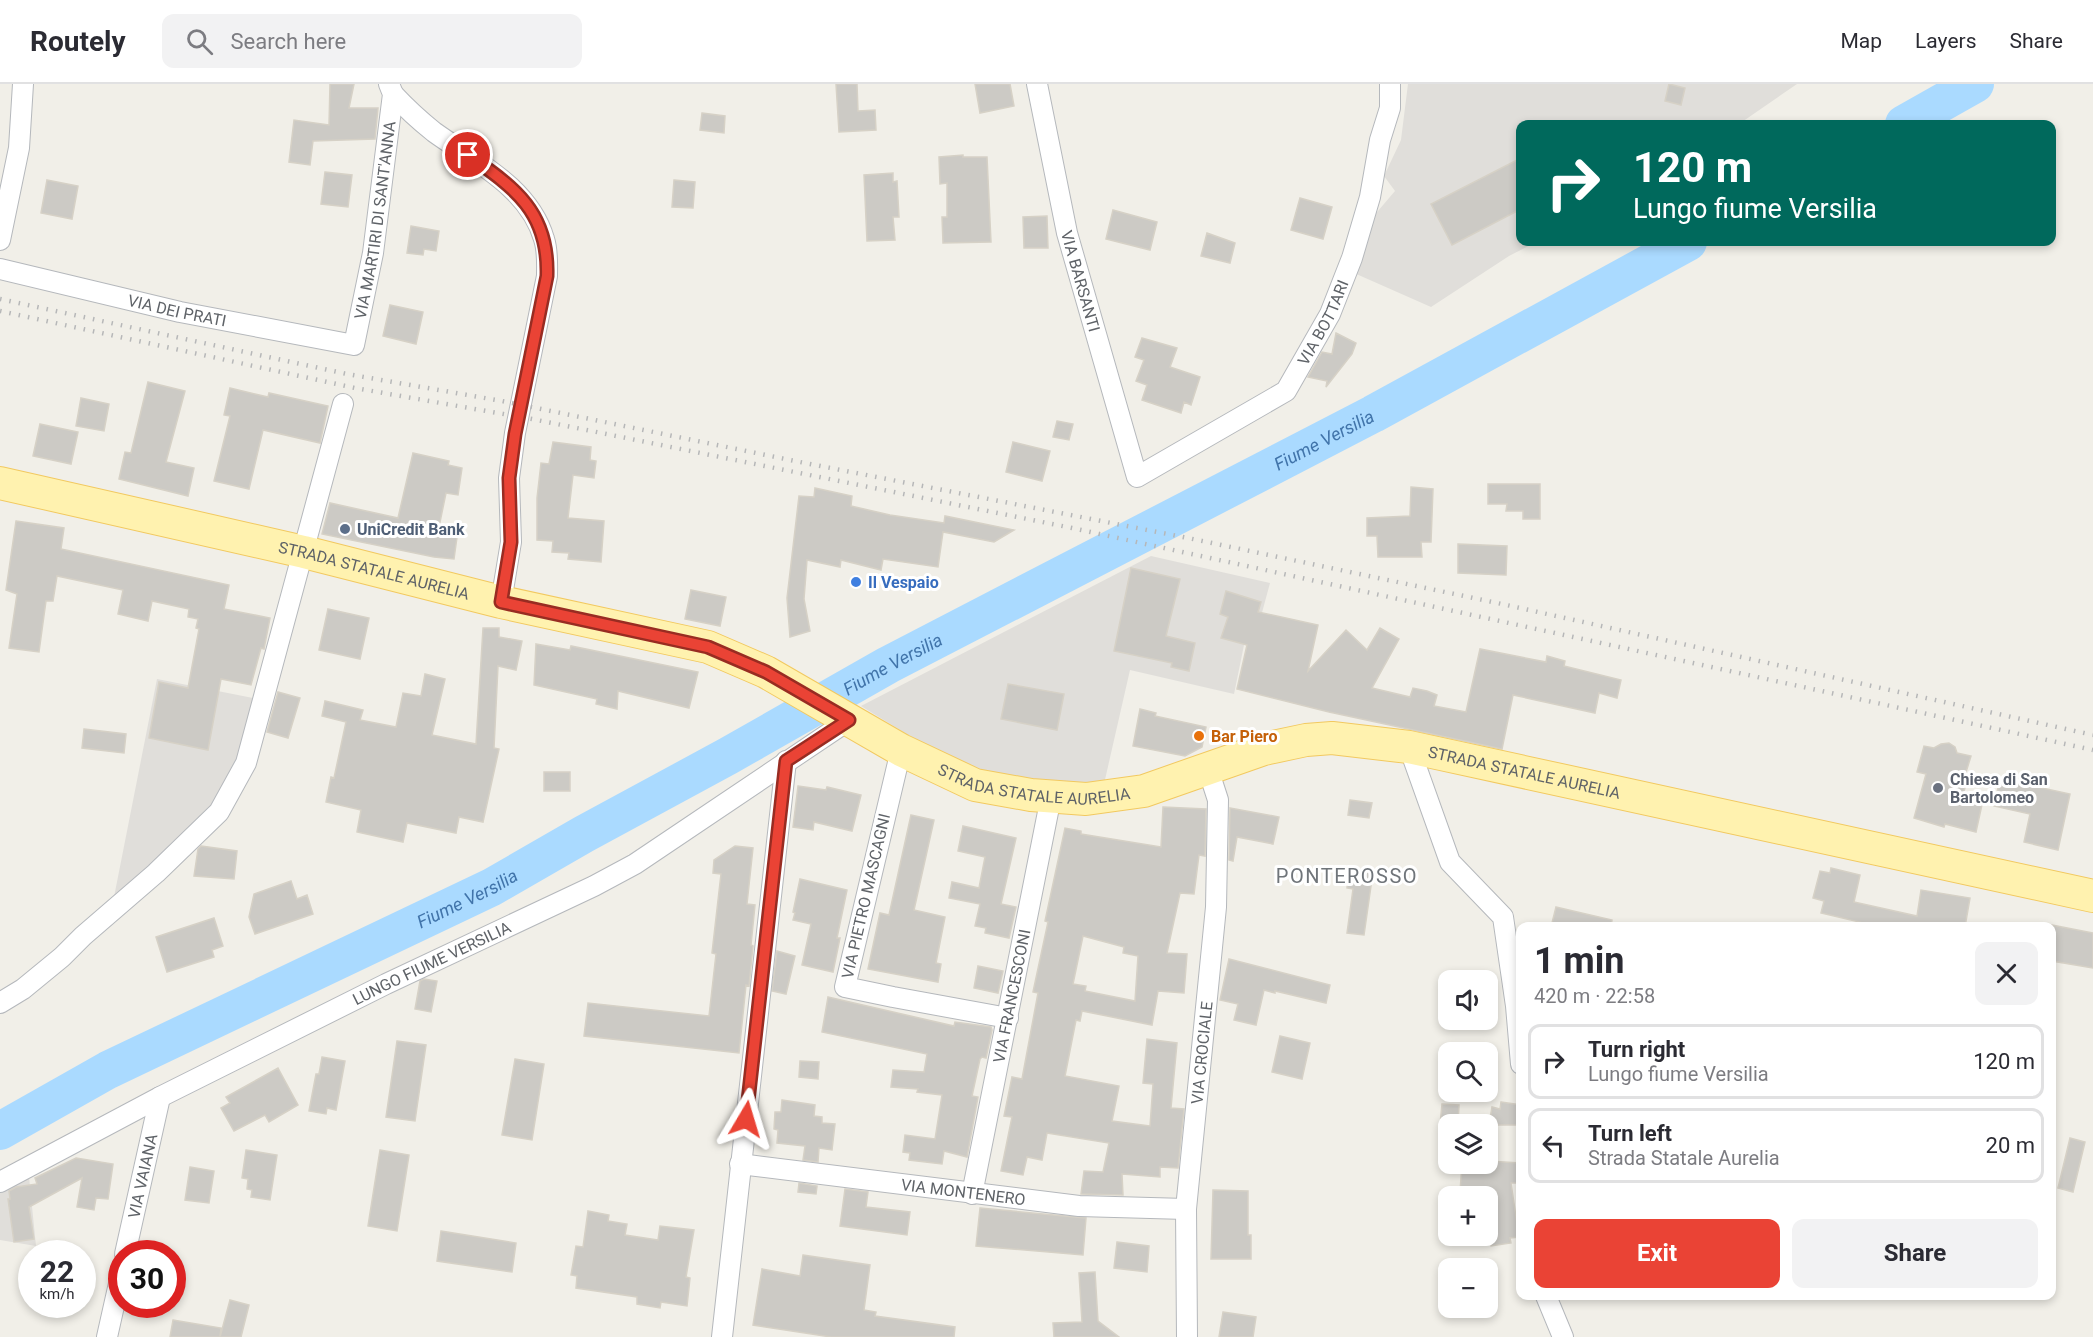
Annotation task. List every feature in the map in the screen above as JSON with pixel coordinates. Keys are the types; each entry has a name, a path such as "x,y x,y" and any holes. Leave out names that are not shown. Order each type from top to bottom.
{"main road":[{"name":"STRADA STATALE AURELIA","path":"0,483 304,552 501,602 708,647 766,672 901,750 975,785 1086,800 1144,791 1264,749 1306,740 1332,738 1408,747 2093,896"}],"street":[{"path":"0,240 20,147 23,84"},
{"name":"VIA BARSANTI","path":"1037,84 1067,233 1137,477"},
{"name":"VIA BOTTARI","path":"1137,477 1286,391 1330,314 1352,258 1370,197 1380,140 1390,108 1390,84"},
{"name":"VIA MARTIRI DI SANT'ANNA","path":"354,345 373,253 391,89"},
{"name":"VIA MARTIRI DI SANT'ANNA","path":"391,89 412,115 515,191 533,214 548,255 547,276 515,434 509,478 511,542 501,602"},
{"name":"VIA DEI PRATI","path":"0,269 180,312 354,345"},
{"path":"0,1003 23,989 62,957 156,873 219,812 246,763 276,645 304,552 343,404"},
{"name":"LUNGO FIUME VERSILIA","path":"0,1182 160,1097 386,984 594,886 635,864 786,761 844,717"},
{"path":"1408,747 1450,862 1503,917 1516,1006"},
{"name":"VIA PIETRO MASCAGNI","path":"901,750 845,987 1008,1018"},
{"path":"722,1337 786,761"},
{"name":"VIA CROCIALE","path":"1187,1337 1186,1209 1216,907 1218,800 1208,769"},
{"name":"VIA FRANCESCONI","path":"972,1194 1051,797"},
{"name":"VIA VAIANA","path":"128,1240 160,1097"},
{"name":"VIA MONTENERO","path":"740,1164 1079,1206 1186,1209"},
{"path":"1548,1300 1563,1337"},
{"path":"107,1337 111,1318"}],"shaded area":[{"path":"1408,84 1797,84 1745,120 1516,120 1516,246 1528,246 1431,307 1354,273 1372,218 1395,191 1384,176 1401,140"},
{"path":"1151,556 1270,583 1253,646 1244,645 1234,694 1130,670 1104,784 1040,786 986,772 926,746 861,706"},
{"path":"157,679 253,698 236,767 210,812 126,893 114,897"},
{"path":"29,1177 35,1240 18,1240 18,1243 0,1240 0,1188"}],"building":[{"path":"330,84 354,84 349,108 378,108 375,139 313,141 310,165 289,162 294,120 329,125"},
{"path":"836,84 857,84 858,111 875,110 876,130 839,132"},
{"path":"975,84 1010,84 1014,106 980,113"},
{"path":"1669,84 1685,88 1681,105 1665,101"},
{"path":"702,113 725,116 724,133 700,130"},
{"path":"963,155 963,157 987,157 991,242 943,243 942,217 947,217 947,183 940,184 939,157"},
{"path":"1516,161 1516,212 1452,245 1431,204"},
{"path":"325,172 352,175 348,207 321,204"},
{"path":"893,173 893,182 897,181 899,217 893,217 895,240 867,241 864,175"},
{"path":"47,180 78,186 72,219 41,213"},
{"path":"674,180 695,182 693,208 672,207"},
{"path":"1300,198 1332,207 1323,239 1291,230"},
{"path":"1113,210 1157,222 1150,250 1106,239"},
{"path":"1047,216 1048,248 1024,248 1023,217"},
{"path":"411,226 439,231 436,251 424,249 423,255 407,253"},
{"path":"1207,233 1235,243 1230,263 1201,256"},
{"path":"390,305 423,312 416,344 383,336"},
{"path":"1336,333 1356,343 1352,354 1326,387 1327,381 1308,377 1322,352 1332,354"},
{"path":"1142,338 1177,348 1170,367 1200,377 1191,405 1184,402 1181,413 1142,400 1147,385 1136,381 1144,360 1135,357"},
{"path":"148,382 185,391 166,462 194,468 188,496 119,479 125,452 131,453"},
{"path":"230,388 268,397 269,393 328,406 320,443 263,430 249,489 214,481 230,416 224,415"},
{"path":"81,398 109,404 104,431 76,426"},
{"path":"1057,421 1073,424 1069,440 1053,437"},
{"path":"40,424 78,432 71,464 33,456"},
{"path":"553,442 591,447 590,460 596,461 594,478 573,475 568,518 604,521 601,562 568,559 569,553 552,552 553,541 537,540 537,498 541,463 549,464"},
{"path":"1013,442 1050,451 1042,481 1006,472"},
{"path":"413,453 449,461 448,465 462,468 458,495 446,493 439,527 458,530 454,559 322,534 330,503 398,518"},
{"path":"1488,484 1540,484 1540,519 1523,519 1523,511 1506,511 1507,504 1488,504"},
{"path":"1411,487 1433,489 1431,542 1421,542 1422,557 1378,557 1377,536 1367,536 1367,518 1410,516"},
{"path":"815,488 852,496 851,506 890,515 944,523 945,516 1014,530 994,542 943,532 938,567 883,559 881,570 841,560 840,567 807,560 804,599 810,631 790,637 787,598 799,496 814,497"},
{"path":"16,521 64,528 61,549 229,585 224,609 270,618 264,649 261,648 251,685 221,679 208,750 149,738 159,682 188,688 199,629 196,628 198,619 188,617 189,609 152,601 148,621 118,614 123,590 57,576 53,601 46,601 39,652 9,648 17,594 6,590"},
{"path":"1458,544 1507,546 1506,575 1458,573"},
{"path":"1131,568 1180,579 1166,636 1195,643 1189,671 1171,667 1172,663 1114,651"},
{"path":"691,590 726,597 720,626 685,619"},
{"path":"1226,591 1261,602 1258,612 1318,625 1308,671 1346,630 1367,650 1380,628 1399,639 1372,688 1410,697 1413,688 1427,691 1437,695 1434,706 1466,712 1480,649 1546,662 1547,656 1565,661 1564,666 1621,680 1617,698 1599,693 1595,713 1513,695 1502,749 1329,712 1237,689 1247,645 1221,638 1228,617 1220,614"},
{"path":"328,609 369,618 360,659 319,650"},
{"path":"483,628 499,628 499,637 522,641 516,670 498,666 494,748 499,749 483,822 459,817 456,833 407,823 403,842 357,832 361,810 326,802 331,777 334,778 346,722 322,716 325,701 363,710 360,720 396,727 403,693 421,696 425,674 445,679 432,735 476,744"},
{"path":"536,644 570,650 571,646 698,672 689,708 618,691 617,709 596,704 597,699 534,685"},
{"path":"1008,684 1064,694 1057,730 1001,719"},
{"path":"278,692 300,698 288,738 267,732"},
{"path":"1140,709 1156,713 1155,716 1206,727 1202,747 1185,756 1133,746"},
{"path":"84,729 126,734 124,753 82,748"},
{"name":"Chiesa di San Bartolomeo","path":"1949,743 1955,747 1957,753 1971,756 1963,782 1966,784 1963,795 1983,800 1976,832 1945,824 1944,827 1914,818 1926,774 1917,772 1924,746 1934,748"},
{"path":"544,772 570,772 570,791 544,791"},
{"path":"2000,779 2070,794 2058,850 2024,842 2030,814 1994,806"},
{"path":"798,786 826,790 827,787 861,795 852,831 814,822 813,830 793,827"},
{"path":"1350,800 1372,803 1369,818 1348,815"},
{"path":"1163,807 1206,809 1205,856 1199,855 1194,894 1180,893 1167,953 1187,954 1184,993 1158,991 1152,1025 1082,1011 1080,1021 1076,1020 1065,1076 1119,1086 1112,1121 1150,1126 1153,1084 1143,1083 1147,1039 1177,1043 1171,1108 1184,1109 1178,1168 1160,1167 1160,1177 1122,1174 1123,1195 1081,1194 1084,1171 1103,1172 1109,1143 1047,1133 1042,1160 1027,1157 1023,1175 1001,1171 1012,1117 1004,1116 1012,1077 1022,1079 1038,993 1033,992 1048,922 1045,921 1065,828 1081,831 1081,834 1161,847","holes":["1083,936 1124,947 1123,953 1138,956 1135,1001 1085,991 1086,986 1073,984"]},
{"path":"1230,808 1279,817 1273,844 1237,837 1233,861 1229,860"},
{"path":"911,815 934,820 914,910 945,917 936,963 941,964 938,982 868,969 880,913 889,915"},
{"path":"963,826 1016,838 1001,904 1016,907 1009,938 985,933 986,928 975,926 980,904 949,898 952,882 979,888 985,857 958,851"},
{"path":"201,846 237,851 234,879 194,876 198,849"},
{"path":"735,846 753,848 747,904 755,905 749,986 746,985 739,1053 584,1036 588,1003 709,1016 716,954 712,953 721,874 713,873 714,860"},
{"path":"1831,868 1860,875 1854,902 1917,916 1921,890 1970,898 1966,922 1859,922 1821,913 1824,901 1813,898 1820,871 1830,873"},
{"path":"1349,869 1373,872 1364,935 1347,933 1353,889 1347,888"},
{"path":"800,879 847,890 833,972 802,965 811,924 793,920"},
{"path":"291,881 297,899 307,895 313,914 255,934 249,917 254,894"},
{"path":"1556,907 1612,920 1612,922 1552,922"},
{"path":"214,918 223,946 212,950 214,957 167,972 156,937"},
{"path":"2056,926 2093,933 2093,968 2056,962"},
{"path":"777,951 795,956 786,994 772,991"},
{"path":"1229,959 1330,985 1326,1003 1264,990 1256,1025 1234,1020 1238,1004 1220,1000"},
{"path":"978,966 1003,971 998,993 974,988"},
{"path":"424,979 437,981 431,1012 415,1009 420,981"},
{"path":"828,997 954,1026 955,1022 991,1027 986,1058 980,1059 972,1096 978,1097 967,1157 944,1151 942,1164 909,1160 910,1153 903,1152 905,1135 935,1139 942,1095 917,1092 918,1089 891,1087 893,1070 924,1072 927,1054 822,1032"},
{"path":"1280,1036 1310,1043 1302,1079 1272,1072"},
{"path":"397,1041 426,1045 415,1121 386,1117"},
{"path":"322,1057 345,1061 336,1110 327,1108 326,1114 309,1111 316,1074 319,1074"},
{"path":"515,1059 544,1064 532,1140 502,1135"},
{"path":"800,1061 819,1062 818,1079 799,1077"},
{"path":"278,1068 298,1105 269,1122 265,1115 234,1131 221,1108 230,1103 226,1097"},
{"path":"782,1100 815,1105 814,1116 822,1117 822,1123 835,1124 832,1150 819,1148 818,1162 803,1160 805,1146 777,1143 778,1130 774,1129 775,1112 781,1112"},
{"path":"1501,1102 1516,1104 1516,1125 1498,1125 1498,1114 1491,1114 1492,1107 1500,1109"},
{"path":"1442,1104 1459,1105 1459,1114 1441,1114"},
{"path":"2070,1138 2085,1142 2073,1192 2058,1188"},
{"path":"246,1150 277,1155 270,1200 251,1197 252,1190 247,1189 248,1179 242,1178"},
{"path":"380,1150 409,1155 397,1231 368,1226"},
{"path":"76,1158 113,1164 108,1199 96,1198 94,1210 77,1207 82,1178 29,1207 34,1239 14,1242 9,1191 16,1187 37,1184 35,1178"},
{"path":"1498,1162 1516,1163 1516,1183 1511,1183 1516,1217 1516,1237 1510,1238 1511,1243 1498,1245 1498,1186 1460,1186 1461,1174 1498,1174"},
{"path":"190,1167 214,1171 209,1203 185,1200"},
{"path":"799,1183 817,1186 816,1194 798,1192"},
{"path":"845,1189 868,1192 866,1207 910,1212 907,1235 840,1226"},
{"path":"1213,1190 1248,1191 1248,1235 1251,1235 1251,1259 1211,1259"},
{"path":"980,1208 1086,1218 1083,1255 976,1246"},
{"path":"588,1211 609,1215 608,1221 627,1224 625,1235 658,1240 660,1226 694,1230 686,1277 690,1278 687,1306 661,1302 660,1308 637,1304 637,1297 576,1288 577,1276 571,1275 576,1246 583,1247"},
{"path":"441,1231 516,1243 512,1272 437,1261"},
{"path":"1117,1242 1149,1246 1147,1272 1114,1268"},
{"path":"803,1255 870,1265 864,1310 876,1312 875,1316 955,1327 954,1337 831,1337 753,1325 762,1269 800,1276"},
{"path":"1095,1272 1098,1321 1119,1337 1054,1337 1053,1323 1082,1322 1079,1273"},
{"path":"230,1300 249,1305 241,1337 220,1337"},
{"path":"1223,1312 1256,1317 1253,1337 1219,1337"},
{"path":"173,1320 221,1328 220,1337 170,1337"}],"waterway":[{"name":"Fiume Versilia","path":"1911,120 1975,84"},
{"name":"Fiume Versilia","path":"0,1131 108,1070 492,887 888,665 1373,414 1681,246"}],"railway":[{"path":"0,299 347,374 502,401 1188,538 1502,604 2093,735"},
{"path":"0,311 355,388 532,419 1072,528 2093,750"}],"place":[{"name":"UniCredit Bank","path":"345,529"},
{"name":"Il Vespaio","path":"856,582"},
{"name":"Bar Piero","path":"1199,736"},
{"name":"Chiesa di San Bartolomeo","path":"1938,788"}],"district":[{"name":"PONTEROSSO","path":"1347,876"}],"route":[{"path":"468,155 515,191 529,207 537,220 548,255 547,276 515,434 509,478 511,542 501,602 616,625 708,647 766,672 849,720 786,761 746,1119"}]}
